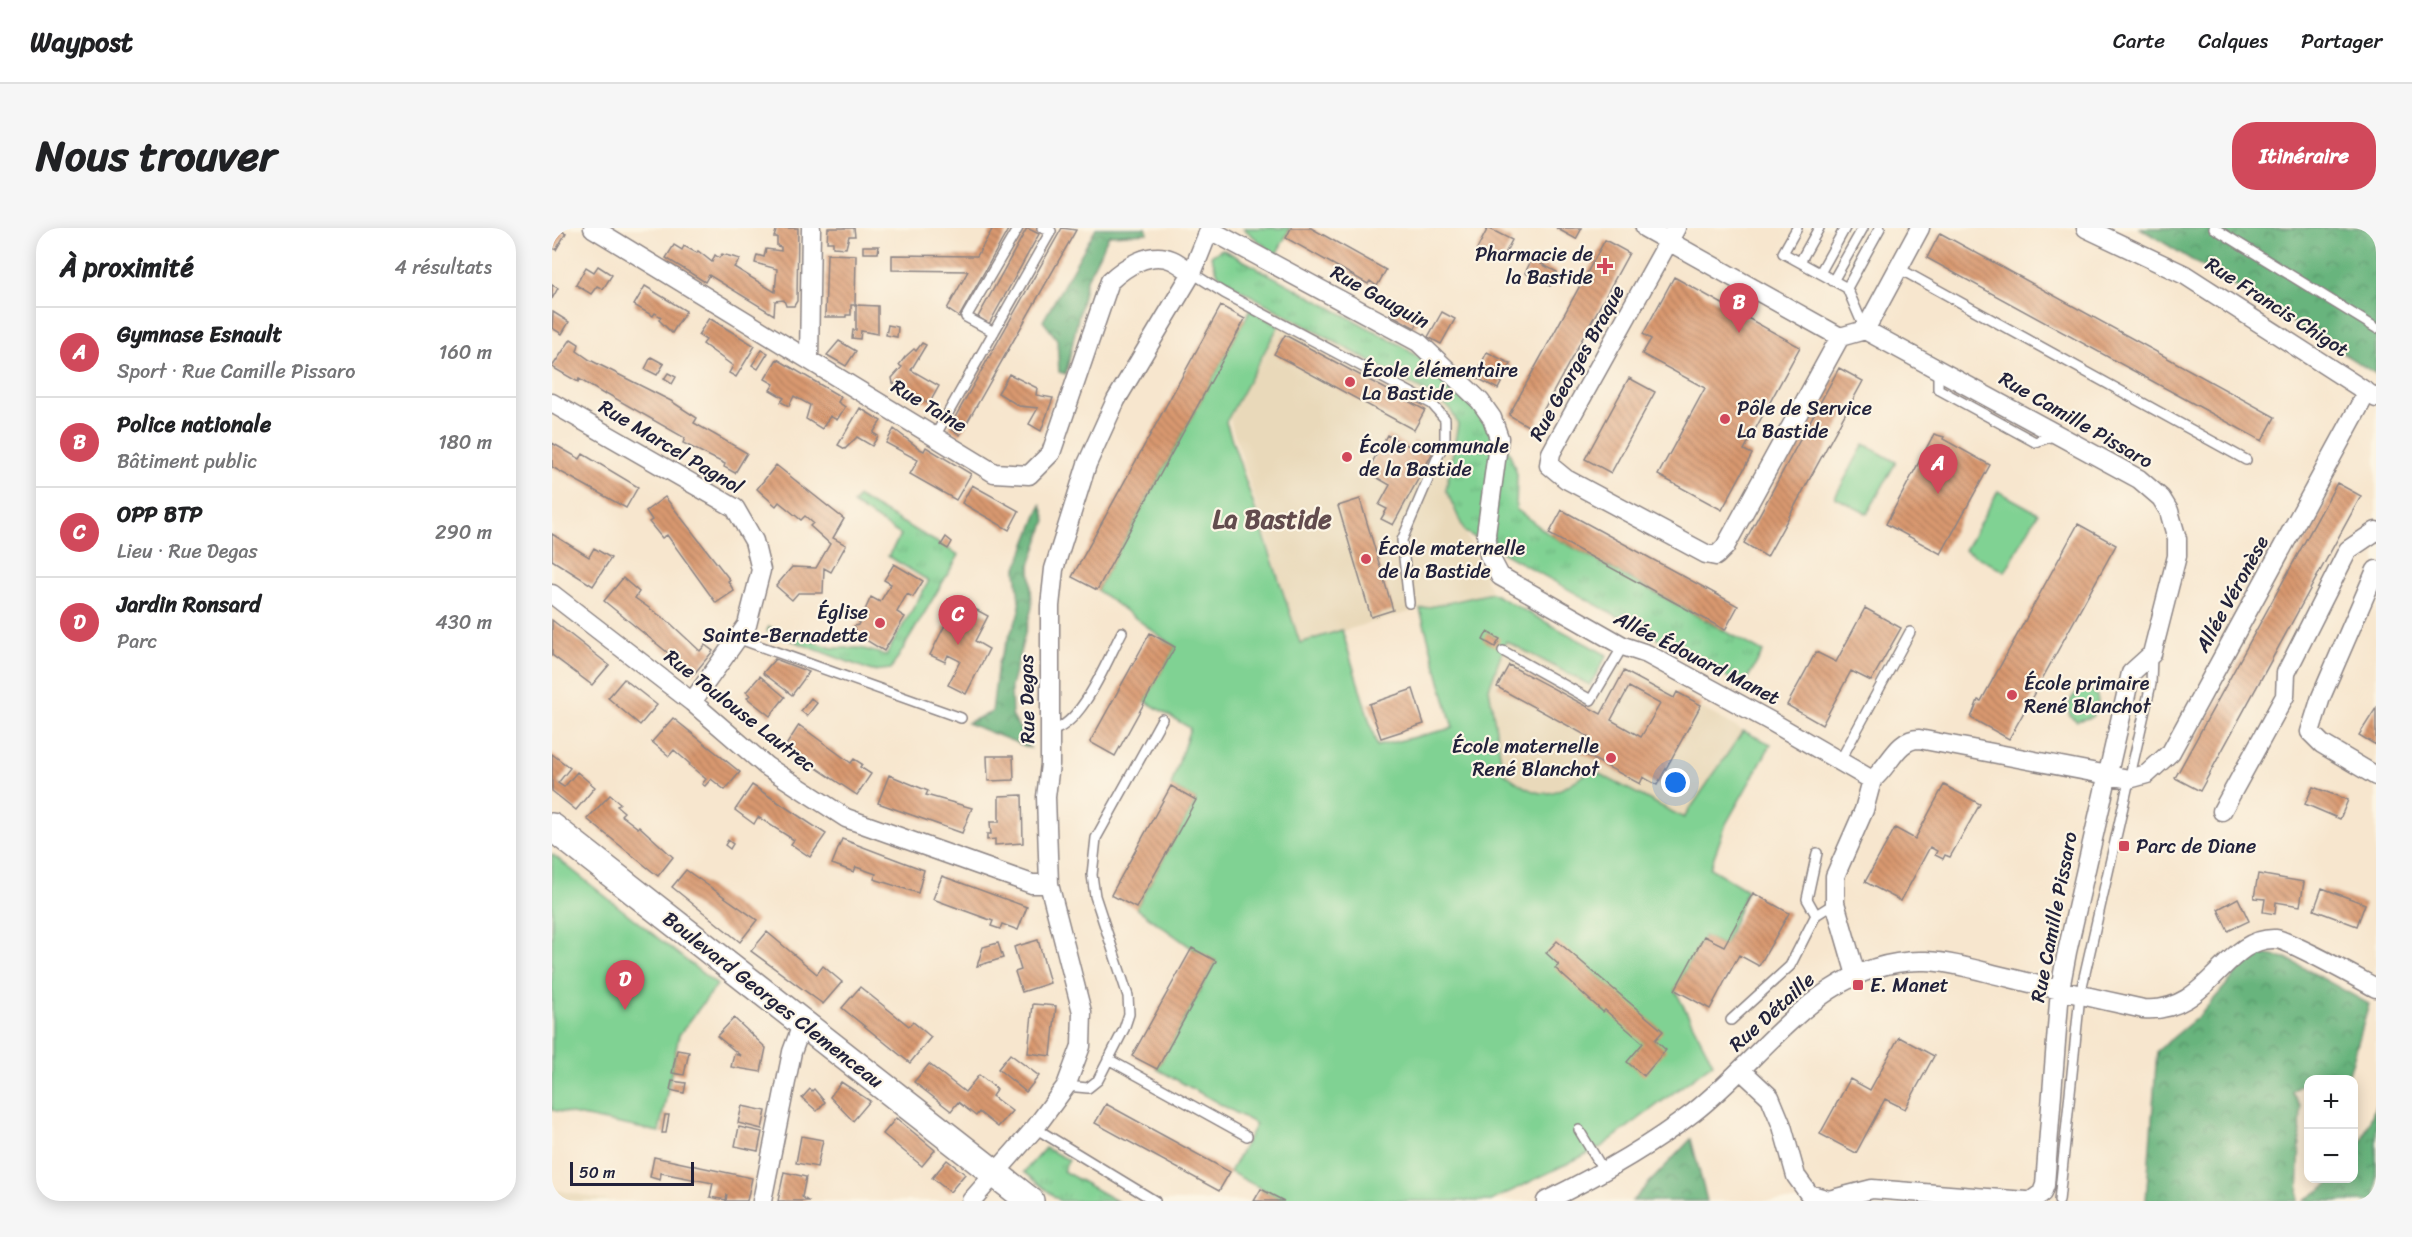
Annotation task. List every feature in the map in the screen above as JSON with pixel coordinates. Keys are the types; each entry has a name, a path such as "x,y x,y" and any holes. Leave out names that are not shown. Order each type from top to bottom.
{"main road":[{"name":"Boulevard Georges Clemenceau","path":"552,827 802,1025 1030,1201"}],"street":[{"name":"Rue Taine","path":"593,228 994,473 1029,474 1051,453 1110,281 1126,266 1145,259 1170,258 1192,273"},
{"path":"809,360 811,228"},
{"path":"1645,228 1673,235 1840,337 1865,330 1920,228"},
{"name":"Rue Francis Chigot","path":"2086,228 2185,275 2372,395"},
{"name":"Rue Degas","path":"971,1201 1035,1128 1066,1086 1081,1046 1082,1012 1049,884 1046,797 1050,731 1050,606 1054,569 1087,464 1116,400 1192,273 1210,229"},
{"name":"Rue Gauguin","path":"1210,229 1418,342 1480,401 1492,418 1499,438 1486,534 1489,555 1500,576"},
{"name":"Rue Georges Braque","path":"1673,235 1551,453 1549,465 1566,479 1706,554 1716,556 1725,547 1840,337"},
{"name":"Rue Camille Pissaro","path":"1865,330 2139,479 2161,498 2169,511 2176,539 2177,556 2152,654 2131,673 2107,772 2060,989 2044,1185 2042,1193 2031,1201"},
{"name":"Allée Véronèse","path":"2129,779 2146,774 2171,752 2372,395"},
{"name":"Rue Marcel Pagnol","path":"552,403 735,508 754,541 761,570 747,625 692,702"},
{"path":"2222,811 2285,696 2286,673 2348,550 2376,531"},
{"path":"2376,570 2321,697 2310,732 2322,744 2376,776"},
{"name":"Allée Édouard Manet","path":"1500,576 1623,646 1647,654 1872,780"},
{"name":"Rue Toulouse Lautrec","path":"552,594 692,702 766,766 846,818 1032,884 1049,884"},
{"path":"1856,975 1835,903 1835,876 1864,810 1872,780 1885,770 1900,745 1911,739 2107,772 2129,779"},
{"name":"Rue Détaille","path":"1546,1201 1604,1171 1694,1113 1816,998 1839,982 1879,966 1926,961 1968,967 2080,995 2159,1011 2175,1006 2198,993 2242,949 2260,940 2278,939 2376,988"},
{"path":"762,1201 792,1052 802,1025"},
{"path":"1741,1070 1770,1097 1782,1126 1796,1176 1809,1194 1829,1200 1872,1189 2026,1201"}],"lane":[{"path":"994,333 966,317 1018,228"},
{"path":"935,436 1051,231 1042,228"},
{"path":"1797,228 1783,253 1847,288 1865,330"},
{"path":"1800,262 1819,228"},
{"path":"1820,273 1845,228"},
{"path":"1833,281 1863,228"},
{"path":"1847,288 1880,228"},
{"path":"2214,228 2376,328"},
{"path":"1898,268 2246,460"},
{"path":"1192,273 1224,293 1432,404 1445,419 1445,440 1402,540 1409,603"},
{"path":"1050,731 1060,729 1077,712 1122,632"},
{"path":"1840,761 1910,632"},
{"path":"737,638 961,718"},
{"path":"1503,651 1591,700 1623,646"},
{"path":"2059,1201 2080,995 2151,684 2152,654"},
{"path":"1066,1086 1088,1089 1098,1080 1124,1029 1129,1014 1128,996 1095,896 1092,875 1096,838 1162,719"},
{"path":"1816,853 1808,899 1816,915"},
{"path":"1731,1020 1790,966 1816,915 1835,903"},
{"path":"1107,1059 1247,1136"},
{"path":"1035,1128 1155,1201"},
{"path":"1579,1130 1604,1171"}],"shaded area":[{"name":"École communale de la Bastide","path":"1272,307 1433,396 1450,409 1458,424 1446,490 1492,593 1420,609 1300,643 1223,398"},
{"name":"École maternelle René Blanchot","path":"1480,626 1593,687 1611,658 1745,732 1666,874 1492,783"},
{"path":"552,1189 612,1201 552,1201"}],"green space":[{"path":"1096,228 1146,228 1148,233 1109,235 1086,281 1066,374 1059,372 1057,339 1043,321"},
{"path":"1243,228 1290,228 1276,255"},
{"path":"2140,228 2376,228 2376,374"},
{"path":"1222,249 1402,346 1449,379 1486,418 1509,451 1517,474 1516,509 1549,534 1763,652 1743,686 1465,532 1446,490 1458,424 1450,409 1433,396 1241,290 1218,274 1211,256"},
{"path":"1250,310 1279,325 1226,422 1300,643 1342,630 1377,746 1453,728 1420,609 1492,593 1607,655 1590,685 1506,641 1489,688 1503,772 1529,789 1539,793 1556,791 1592,770 1684,818 1743,731 1771,744 1726,824 1710,868 1747,890 1724,946 1704,936 1675,990 1713,1063 1601,1147 1491,1201 1284,1201 1230,1172 1256,1124 1157,1069 1216,961 1192,948 1136,908 1196,800 1171,786 1190,728 1145,701 1175,647 1097,590"},
{"path":"1864,444 1896,462 1867,514 1835,497"},
{"path":"1998,491 2038,513 2005,572 1965,550"},
{"path":"858,497 959,555 891,669 872,671 767,631 769,627 832,648 860,648 886,655 929,581 888,556 901,535 853,504"},
{"path":"1041,505 1046,520 1030,565 1032,607 1011,687 1012,715 1030,748 967,723 992,712 998,663 1020,611 1016,570"},
{"path":"2086,688 2096,694 2098,701 2092,717 2077,721 2070,716 2070,702 2077,692"},
{"path":"552,854 717,985 679,1035 659,1132 552,1110"},
{"path":"2254,953 2286,958 2369,1004 2349,1074 2304,1075 2304,1082 2292,1092 2301,1107 2298,1201 2146,1201 2157,1051 2200,1015"},
{"path":"2376,1105 2376,1201 2304,1201 2330,1183 2358,1183 2358,1150"},
{"path":"1691,1139 1707,1201 1632,1201"},
{"path":"1045,1148 1069,1160 1063,1171 1117,1201 1060,1201 1024,1172"}],"building":[{"path":"552,228 566,233 556,250 552,247"},
{"path":"777,228 798,228 797,301 794,306 786,306 784,300 775,301 774,315 709,275 705,282 666,258 674,245 682,250 684,246 697,253 698,251 712,262 715,255 719,258 722,254 740,259 734,267 775,292 777,269 755,263 757,255 764,257 766,249 781,251 781,247 777,246 777,237 774,237"},
{"path":"828,228 854,228 855,236 849,236 846,248 833,247 833,242 827,242"},
{"path":"993,228 1009,228 959,317 947,309 968,271 892,270 892,255 977,256"},
{"path":"1027,228 1039,234 989,324 978,317"},
{"path":"1062,228 1076,230 960,435 949,428"},
{"path":"1291,228 1311,228 1386,270 1377,286 1370,281 1368,284 1286,238"},
{"path":"1488,228 1512,240 1500,263 1476,251"},
{"path":"1556,228 1582,228 1576,239"},
{"path":"1940,233 2275,417 2262,441 1927,258"},
{"path":"1605,240 1629,253 1533,429 1509,415"},
{"path":"863,246 879,246 878,253 863,253"},
{"path":"827,254 856,255 855,305 851,305 851,315 846,315 846,317 825,317"},
{"path":"1532,259 1557,272 1550,286 1525,273"},
{"path":"598,266 612,275 603,289 597,286 591,294 576,285 586,267 594,272"},
{"name":"Pôle de Service La Bastide","path":"1674,277 1800,347 1744,450 1752,454 1722,510 1658,475 1705,388 1642,354 1651,339 1643,334"},
{"path":"552,285 558,288 552,299"},
{"path":"645,286 686,311 672,333 659,320 661,317 655,313 653,316 634,305"},
{"path":"1398,301 1422,315 1415,328 1390,314"},
{"path":"856,305 878,306 878,334 861,331 860,339 852,338 853,330 856,330"},
{"path":"1221,306 1245,319 1097,590 1072,577"},
{"path":"553,312 569,322 562,334 552,328"},
{"path":"1442,312 1455,319 1441,344 1428,337"},
{"path":"709,318 755,346 736,377 729,373 733,366 703,344 706,340 698,335"},
{"path":"888,325 898,327 897,337 886,335"},
{"name":"École élémentaire La Bastide","path":"1285,335 1425,410 1414,430 1274,354"},
{"path":"571,339 579,344 577,351 590,360 671,401 697,418 694,423 747,453 735,473 724,467 725,464 683,443 685,438 606,393 605,395 579,379 578,382 552,367"},
{"path":"839,341 856,351 846,366 827,355"},
{"path":"922,343 926,345 911,370 939,386 929,404 893,383 892,378 902,367 899,365 905,357 914,349 916,351"},
{"path":"762,350 768,353 758,369 752,365"},
{"path":"1487,352 1511,364 1498,389 1475,377"},
{"path":"651,357 664,364 657,375 645,369"},
{"path":"777,359 841,397 838,402 845,407 837,420 830,416 822,429 806,419 810,405 794,396 789,406 781,402 784,398 770,390 774,384 765,379"},
{"path":"1839,368 1863,381 1767,557 1744,543"},
{"path":"668,373 676,377 672,384 664,379"},
{"path":"1009,374 1037,388 1036,395 1053,398 1041,431 1029,424 1038,408 1019,406 998,393"},
{"path":"1629,378 1655,392 1611,473 1585,459"},
{"path":"860,408 881,421 873,433 878,436 872,446 857,437 845,449 838,445"},
{"path":"894,429 920,449 924,451 926,447 971,474 956,500 910,474 918,460 886,443"},
{"path":"1934,434 1944,437 1943,439 1990,465 1941,554 1886,524"},
{"path":"1387,435 1411,447 1414,441 1433,452 1393,525 1381,519 1387,509 1379,505 1390,485 1367,472"},
{"path":"552,443 580,459 583,454 638,487 626,508 552,467"},
{"path":"776,465 844,519 833,538 846,545 831,572 824,568 823,593 798,593 792,600 776,586 792,567 816,568 830,544 810,526 813,523 805,516 801,520 779,502 776,506 757,489"},
{"path":"2337,483 2361,496 2200,791 2175,778"},
{"path":"972,485 1019,511 1009,530 962,503"},
{"path":"665,497 730,580 728,581 734,591 716,603 667,535 662,538 649,522 652,520 646,511"},
{"name":"École maternelle de la Bastide","path":"1360,499 1393,610 1371,617 1338,506"},
{"path":"1562,510 1738,606 1725,630 1549,534"},
{"path":"2078,524 2116,545 2009,739 1971,718 1978,700 1981,701"},
{"path":"552,534 589,557 594,548 611,558 593,586 552,560"},
{"path":"946,537 952,542 948,549 941,545"},
{"path":"894,564 923,581 913,597 907,594 897,612 905,617 884,651 866,640 860,632 856,633 854,626 858,625 871,597 880,602 891,584 884,580"},
{"path":"623,578 639,592 635,598 669,622 700,651 705,645 713,651 694,674 604,601"},
{"path":"962,602 988,616 975,641 989,649 966,694 948,685 960,661 948,655 945,662 930,655 945,625 949,628"},
{"path":"1865,608 1901,628 1871,681 1851,671 1822,725 1787,705 1816,652 1836,662"},
{"path":"552,620 609,665 592,685 552,655"},
{"path":"1487,632 1500,639 1495,647 1483,640"},
{"path":"1150,633 1175,647 1115,756 1090,742"},
{"path":"775,659 809,672 792,695 763,673"},
{"path":"1509,665 1601,714 1624,671 1674,698 1677,692 1701,705 1657,785 1643,777 1640,784 1580,752 1589,737 1497,687","holes":["1629,687 1660,704 1641,737 1611,720"]},
{"path":"760,676 785,697 770,716 747,698 750,695 746,692"},
{"path":"624,679 657,705 640,725 608,698"},
{"path":"1413,689 1424,724 1381,738 1369,704"},
{"path":"811,698 817,703 807,716 801,711"},
{"path":"2376,708 2376,745 2359,735"},
{"path":"673,718 740,772 725,790 711,779 705,786 702,784 706,779 674,750 669,756 652,742"},
{"path":"799,725 851,763 854,759 862,764 860,767 871,774 857,795 785,747"},
{"path":"552,754 570,768 558,783 564,787 577,772 595,787 576,810 552,791"},
{"path":"987,756 1013,756 1014,780 988,781"},
{"path":"889,775 928,791 926,795 972,808 962,833 878,803"},
{"path":"752,785 826,834 810,857 791,844 794,840 758,817 754,824 735,810"},
{"path":"1944,785 1980,804 1950,857 1945,855 1943,859 1935,855 1937,851 1930,847 1901,901 1865,882 1895,828 1915,839"},
{"path":"1171,786 1196,800 1136,908 1111,895"},
{"path":"2313,787 2348,800 2340,819 2305,804"},
{"path":"610,795 620,803 617,806 624,812 621,815 638,828 639,826 673,857 658,876 587,819"},
{"path":"1022,795 1023,843 995,845 995,839 987,840 987,834 991,834 990,822 999,822 999,796"},
{"path":"842,839 924,870 918,893 874,879 876,874 856,867 854,872 832,864"},
{"path":"728,840 733,844 730,849 725,845"},
{"path":"686,870 757,920 740,942 672,887"},
{"path":"2258,874 2304,882 2300,906 2276,902 2275,914 2263,912 2265,899 2254,898"},
{"path":"942,876 1027,907 1018,930 1002,924 1000,929 991,926 993,921 933,899"},
{"path":"2322,888 2365,904 2357,926 2314,910"},
{"path":"1753,893 1789,913 1759,966 1739,955 1710,1009 1675,990 1704,936 1724,946"},
{"path":"2238,898 2249,921 2228,931 2218,909"},
{"path":"767,932 817,974 823,966 842,982 823,1004 751,951"},
{"path":"1038,940 1050,983 1022,992 1015,972 1021,970 1014,947"},
{"path":"1557,941 1663,1031 1655,1040 1666,1050 1644,1076 1627,1062 1643,1043 1605,1010 1603,1012 1555,968 1559,965 1546,953"},
{"path":"998,943 1003,958 977,966 983,947"},
{"path":"1192,948 1216,961 1157,1069 1132,1056"},
{"path":"860,987 909,1026 913,1022 931,1037 910,1063 842,1008"},
{"path":"1033,1004 1056,1006 1051,1056 1028,1053"},
{"path":"734,1018 766,1048 761,1072 731,1067 734,1054 741,1056 717,1036"},
{"path":"1899,1037 1934,1056 1905,1109 1885,1099 1856,1153 1820,1134 1850,1079 1870,1090"},
{"path":"677,1050 689,1052 684,1075 672,1073"},
{"path":"1010,1054 1039,1076 1026,1092 998,1069"},
{"path":"929,1064 965,1092 979,1075 997,1089 992,1096 1012,1111 998,1127 979,1112 976,1116 958,1102 951,1111 914,1082"},
{"path":"672,1081 686,1083 684,1093 670,1090"},
{"path":"841,1082 870,1101 853,1121 830,1097"},
{"path":"810,1089 812,1091 814,1089 825,1102 817,1111 802,1098"},
{"path":"1106,1104 1230,1172 1219,1191 1095,1123"},
{"path":"742,1106 766,1111 762,1129 738,1123"},
{"path":"665,1115 669,1115 666,1133 662,1133"},
{"path":"896,1118 935,1150 922,1166 883,1134"},
{"path":"739,1127 762,1132 758,1151 735,1146"},
{"path":"801,1136 823,1140 817,1167 796,1163"},
{"path":"654,1157 752,1178 747,1201 726,1201 727,1194 726,1200 710,1197 713,1183 661,1173 660,1180 650,1177"},
{"path":"947,1160 965,1174 950,1192 932,1178"},
{"path":"784,1172 806,1177 802,1197 808,1201 778,1201"},
{"path":"1261,1189 1284,1201 1254,1201"}],"place":[{"name":"Pharmacie de la Bastide","path":"1605,266"},
{"name":"Police nationale","path":"1739,333"},
{"name":"École élémentaire La Bastide","path":"1350,382"},
{"name":"Pôle de Service La Bastide","path":"1725,419"},
{"name":"École communale de la Bastide","path":"1347,457"},
{"name":"Gymnase Esnault","path":"1938,494"},
{"name":"École maternelle de la Bastide","path":"1366,559"},
{"name":"Église Sainte-Bernadette","path":"880,623"},
{"name":"OPP BTP","path":"958,645"},
{"name":"École primaire René Blanchot","path":"2012,695"},
{"name":"École maternelle René Blanchot","path":"1611,758"},
{"name":"Parc de Diane","path":"2124,846"},
{"name":"E. Manet","path":"1858,985"},
{"name":"Jardin Ronsard","path":"625,1010"}],"district":[{"name":"La Bastide","path":"1272,519"}]}
